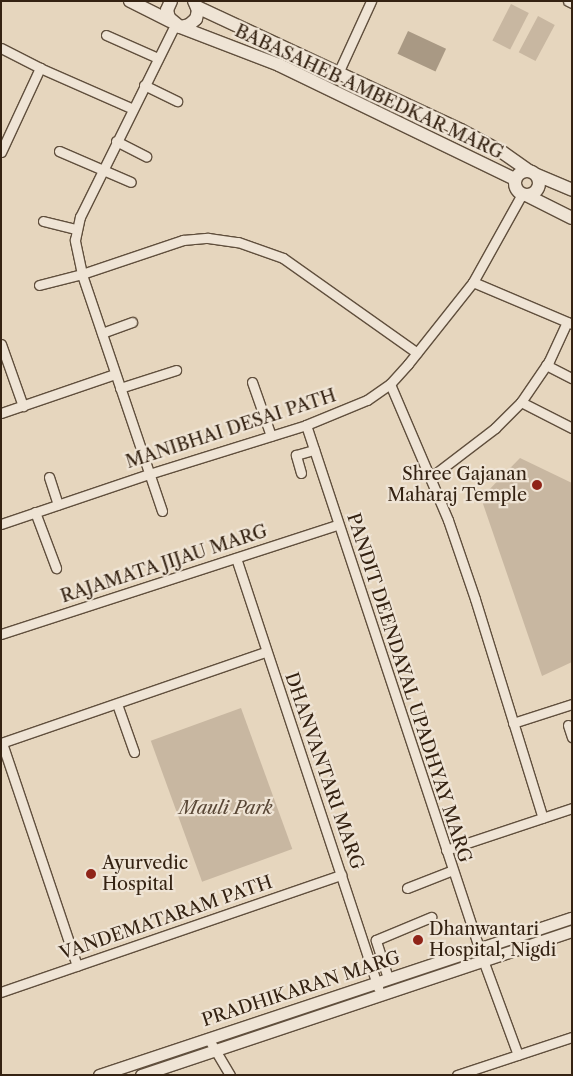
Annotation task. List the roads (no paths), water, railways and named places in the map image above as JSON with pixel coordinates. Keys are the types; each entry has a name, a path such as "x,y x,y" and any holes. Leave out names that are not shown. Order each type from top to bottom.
{"main road":[{"name":"BABASAHEB AMBEDKAR MARG","path":"130,1 175,24 279,65 515,179"},
{"path":"171,1 167,13 175,24 194,21 195,3"},
{"name":"BABASAHEB AMBEDKAR MARG","path":"195,3 461,130 502,152 532,172 572,190"},
{"path":"524,195 534,194 538,188 540,181 532,172 519,173 515,179 516,189 524,195 572,218"}],"street":[{"path":"339,71 371,1"},
{"path":"568,1 572,3"},
{"path":"162,511 82,274 76,251 76,229 102,169 175,24"},
{"path":"106,35 158,58"},
{"path":"1,48 40,68 132,108"},
{"path":"2,147 40,68"},
{"path":"144,85 177,101"},
{"path":"116,141 146,156"},
{"path":"59,151 131,182"},
{"name":"MANIBHAI DESAI PATH","path":"1,523 306,425 367,400 390,384 473,282 524,195"},
{"path":"43,221 76,229"},
{"path":"39,285 82,274 184,240 208,238 238,242 283,258 417,353"},
{"path":"431,477 495,428 521,402 546,366 570,324 473,282"},
{"path":"102,333 132,322"},
{"path":"1,344 23,406"},
{"path":"546,366 572,378"},
{"path":"120,388 176,370"},
{"path":"1,413 115,374"},
{"path":"252,382 271,436"},
{"path":"390,384 431,477 475,599 543,818"},
{"path":"521,402 572,428"},
{"name":"PANDIT DEENDAYAL UPADHYAY MARG","path":"306,425 481,955 518,1055"},
{"path":"301,473 296,455 314,450"},
{"path":"49,477 58,504"},
{"path":"35,512 56,568"},
{"name":"RAJAMATA JIJAU MARG","path":"1,634 338,525"},
{"name":"DHANVANTARI MARG","path":"236,558 342,874 380,995"},
{"path":"77,966 2,743 266,652"},
{"path":"117,704 134,752"},
{"path":"513,723 572,704"},
{"path":"568,725 572,737"},
{"path":"446,850 572,808"},
{"path":"407,888 453,870"},
{"name":"VANDEMATARAM PATH","path":"1,992 342,874"},
{"path":"388,978 376,940 431,917"},
{"name":"PRADHIKARAN MARG","path":"141,1075 380,995 572,918"},
{"name":"PRADHIKARAN MARG","path":"98,1075 388,978 572,931"},
{"path":"457,1075 572,1037"},
{"path":"208,1038 230,1075"}],"place":[{"name":"Shree Gajanan Maharaj Temple","path":"537,485"},
{"name":"Ayurvedic Hospital","path":"91,874"},
{"name":"Dhanwantari Hospital, Nigdi","path":"418,940"}],"park label":[{"name":"Mauli Park","path":"226,808"}]}
